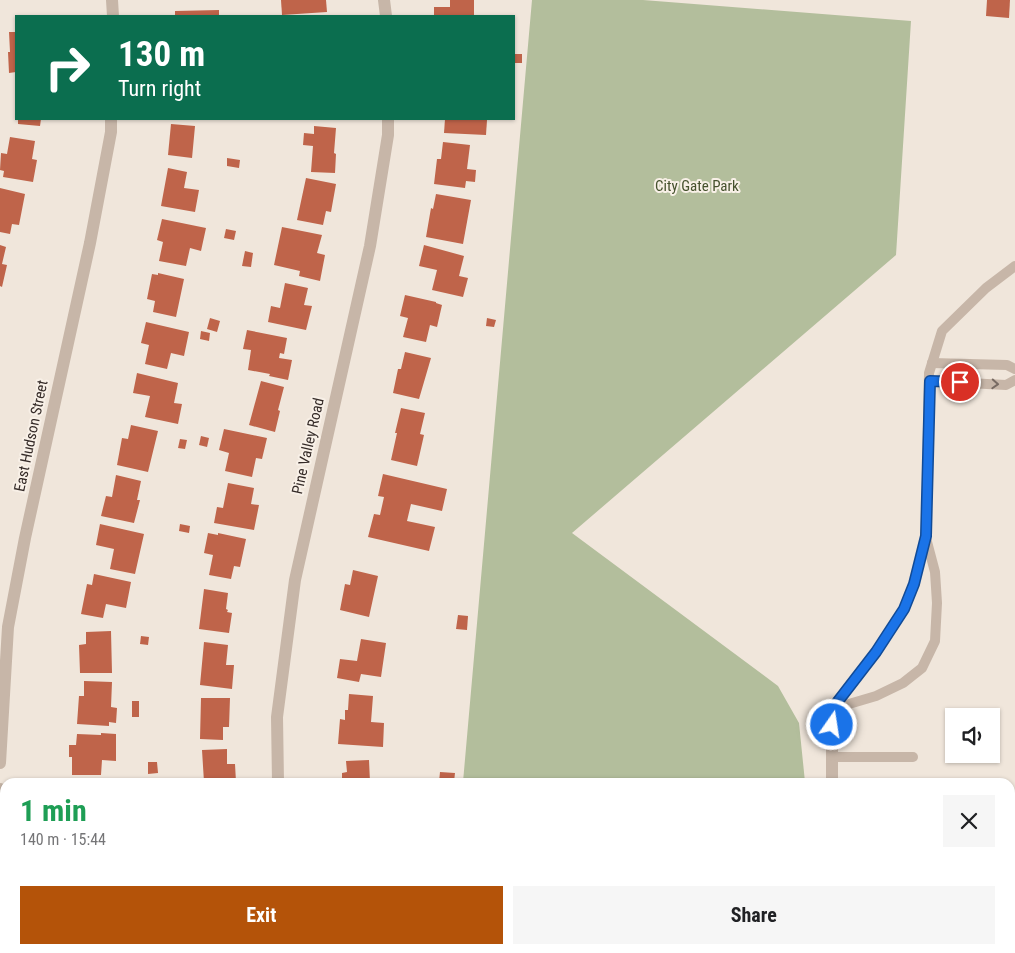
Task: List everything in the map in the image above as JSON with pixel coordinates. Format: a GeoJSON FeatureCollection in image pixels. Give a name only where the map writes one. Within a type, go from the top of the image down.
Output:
{"type":"FeatureCollection","features":[{"type":"Feature","properties":{"kind":"street"},"geometry":{"type":"LineString","coordinates":[[112,0],[113,15]]}},
{"type":"Feature","properties":{"kind":"street"},"geometry":{"type":"LineString","coordinates":[[384,0],[386,15]]}},
{"type":"Feature","properties":{"kind":"street","name":"East Hudson Street"},"geometry":{"type":"LineString","coordinates":[[0,763],[8,627],[25,538],[90,243],[111,132],[111,120]]}},
{"type":"Feature","properties":{"kind":"street","name":"Pine Valley Road"},"geometry":{"type":"LineString","coordinates":[[278,778],[277,717],[295,580],[370,246],[388,135],[388,120]]}},
{"type":"Feature","properties":{"kind":"street"},"geometry":{"type":"LineString","coordinates":[[832,709],[832,778]]}},
{"type":"Feature","properties":{"kind":"lane"},"geometry":{"type":"LineString","coordinates":[[832,709],[876,652],[904,609],[914,584],[926,536],[930,373],[942,331],[986,288],[1015,266]]}},
{"type":"Feature","properties":{"kind":"lane"},"geometry":{"type":"LineString","coordinates":[[932,363],[1007,365],[1015,369]]}},
{"type":"Feature","properties":{"kind":"lane"},"geometry":{"type":"LineString","coordinates":[[930,381],[1006,385],[1015,380]]}},
{"type":"Feature","properties":{"kind":"lane"},"geometry":{"type":"LineString","coordinates":[[832,709],[903,683],[922,668],[935,641],[937,604],[935,572],[926,536]]}},
{"type":"Feature","properties":{"kind":"lane"},"geometry":{"type":"LineString","coordinates":[[833,757],[913,757]]}},
{"type":"Feature","properties":{"kind":"green space","name":"City Gate Park"},"geometry":{"type":"Polygon","coordinates":[[[532,0],[643,0],[911,21],[896,255],[572,533],[778,686],[799,723],[805,778],[463,778],[532,0]]]}},
{"type":"Feature","properties":{"kind":"building"},"geometry":{"type":"Polygon","coordinates":[[[281,0],[326,0],[327,12],[282,15],[281,0]]]}},
{"type":"Feature","properties":{"kind":"building"},"geometry":{"type":"Polygon","coordinates":[[[450,0],[474,0],[474,15],[434,15],[434,7],[450,7],[450,0]]]}},
{"type":"Feature","properties":{"kind":"building"},"geometry":{"type":"Polygon","coordinates":[[[987,0],[1010,0],[1009,18],[986,16],[987,0]]]}},
{"type":"Feature","properties":{"kind":"building"},"geometry":{"type":"Polygon","coordinates":[[[219,10],[219,15],[175,15],[175,11],[219,10]]]}},
{"type":"Feature","properties":{"kind":"building"},"geometry":{"type":"Polygon","coordinates":[[[9,32],[15,32],[15,72],[9,73],[8,52],[10,52],[9,32]]]}},
{"type":"Feature","properties":{"kind":"building"},"geometry":{"type":"Polygon","coordinates":[[[515,54],[522,54],[522,63],[515,63],[515,54]]]}},
{"type":"Feature","properties":{"kind":"building"},"geometry":{"type":"Polygon","coordinates":[[[18,120],[41,120],[40,126],[18,124],[18,120]]]}},
{"type":"Feature","properties":{"kind":"building"},"geometry":{"type":"Polygon","coordinates":[[[445,120],[487,120],[486,135],[444,133],[445,120]]]}},
{"type":"Feature","properties":{"kind":"building"},"geometry":{"type":"Polygon","coordinates":[[[171,124],[195,126],[192,158],[168,155],[171,124]]]}},
{"type":"Feature","properties":{"kind":"building"},"geometry":{"type":"Polygon","coordinates":[[[314,126],[336,128],[335,173],[311,172],[313,146],[303,145],[304,133],[314,134],[314,126]]]}},
{"type":"Feature","properties":{"kind":"building"},"geometry":{"type":"Polygon","coordinates":[[[10,137],[35,141],[32,159],[37,160],[33,182],[3,177],[4,171],[0,170],[1,153],[7,154],[10,137]]]}},
{"type":"Feature","properties":{"kind":"building"},"geometry":{"type":"Polygon","coordinates":[[[443,142],[470,145],[467,169],[476,170],[475,182],[466,181],[465,188],[434,184],[437,159],[441,159],[443,142]]]}},
{"type":"Feature","properties":{"kind":"building"},"geometry":{"type":"Polygon","coordinates":[[[227,158],[240,160],[239,168],[227,166],[227,158]]]}},
{"type":"Feature","properties":{"kind":"building"},"geometry":{"type":"Polygon","coordinates":[[[168,168],[187,172],[184,188],[199,190],[195,212],[161,206],[168,168]]]}},
{"type":"Feature","properties":{"kind":"building"},"geometry":{"type":"Polygon","coordinates":[[[306,178],[336,184],[331,212],[326,211],[323,225],[297,220],[306,178]]]}},
{"type":"Feature","properties":{"kind":"building"},"geometry":{"type":"Polygon","coordinates":[[[0,188],[25,194],[19,225],[12,224],[10,234],[0,232],[0,188]]]}},
{"type":"Feature","properties":{"kind":"building"},"geometry":{"type":"Polygon","coordinates":[[[436,194],[471,200],[463,244],[426,237],[431,208],[433,209],[436,194]]]}},
{"type":"Feature","properties":{"kind":"building"},"geometry":{"type":"Polygon","coordinates":[[[162,219],[206,228],[201,251],[190,248],[186,266],[159,261],[163,242],[157,240],[162,219]]]}},
{"type":"Feature","properties":{"kind":"building"},"geometry":{"type":"Polygon","coordinates":[[[282,227],[322,235],[317,253],[325,255],[320,281],[299,276],[300,271],[274,265],[282,227]]]}},
{"type":"Feature","properties":{"kind":"building"},"geometry":{"type":"Polygon","coordinates":[[[226,229],[236,231],[234,240],[224,238],[226,229]]]}},
{"type":"Feature","properties":{"kind":"building"},"geometry":{"type":"Polygon","coordinates":[[[0,245],[6,247],[2,264],[7,265],[2,287],[0,286],[0,245]]]}},
{"type":"Feature","properties":{"kind":"building"},"geometry":{"type":"Polygon","coordinates":[[[424,245],[464,256],[459,276],[468,278],[463,297],[432,290],[437,270],[419,266],[424,245]]]}},
{"type":"Feature","properties":{"kind":"building"},"geometry":{"type":"Polygon","coordinates":[[[245,251],[253,253],[251,267],[242,266],[245,251]]]}},
{"type":"Feature","properties":{"kind":"building"},"geometry":{"type":"Polygon","coordinates":[[[158,273],[184,279],[176,317],[153,312],[155,301],[147,299],[152,274],[158,275],[158,273]]]}},
{"type":"Feature","properties":{"kind":"building"},"geometry":{"type":"Polygon","coordinates":[[[285,283],[308,288],[304,305],[312,306],[306,330],[268,322],[271,306],[280,308],[285,283]]]}},
{"type":"Feature","properties":{"kind":"building"},"geometry":{"type":"Polygon","coordinates":[[[405,295],[442,305],[437,327],[430,325],[426,342],[403,337],[408,318],[400,316],[405,295]]]}},
{"type":"Feature","properties":{"kind":"building"},"geometry":{"type":"Polygon","coordinates":[[[210,318],[220,321],[217,332],[207,329],[210,318]]]}},
{"type":"Feature","properties":{"kind":"building"},"geometry":{"type":"Polygon","coordinates":[[[487,318],[496,320],[494,327],[486,326],[487,318]]]}},
{"type":"Feature","properties":{"kind":"building"},"geometry":{"type":"Polygon","coordinates":[[[146,322],[189,332],[184,356],[171,353],[167,369],[145,364],[149,345],[141,343],[146,322]]]}},
{"type":"Feature","properties":{"kind":"building"},"geometry":{"type":"Polygon","coordinates":[[[247,330],[287,338],[284,354],[280,353],[279,358],[292,360],[288,380],[248,370],[251,350],[243,349],[247,330]]]}},
{"type":"Feature","properties":{"kind":"building"},"geometry":{"type":"Polygon","coordinates":[[[201,331],[210,333],[209,341],[200,339],[201,331]]]}},
{"type":"Feature","properties":{"kind":"building"},"geometry":{"type":"Polygon","coordinates":[[[405,352],[431,358],[419,399],[393,393],[398,369],[401,369],[405,352]]]}},
{"type":"Feature","properties":{"kind":"building"},"geometry":{"type":"Polygon","coordinates":[[[137,373],[178,383],[174,403],[182,404],[178,424],[145,417],[150,396],[133,393],[137,373]]]}},
{"type":"Feature","properties":{"kind":"building"},"geometry":{"type":"Polygon","coordinates":[[[261,381],[284,387],[275,432],[249,425],[261,381]]]}},
{"type":"Feature","properties":{"kind":"building"},"geometry":{"type":"Polygon","coordinates":[[[401,408],[425,413],[420,434],[424,435],[417,466],[391,460],[401,408]]]}},
{"type":"Feature","properties":{"kind":"building"},"geometry":{"type":"Polygon","coordinates":[[[131,425],[158,431],[148,472],[117,465],[122,438],[128,439],[131,425]]]}},
{"type":"Feature","properties":{"kind":"building"},"geometry":{"type":"Polygon","coordinates":[[[224,429],[267,438],[262,459],[256,458],[252,477],[225,471],[229,453],[219,450],[224,429]]]}},
{"type":"Feature","properties":{"kind":"building"},"geometry":{"type":"Polygon","coordinates":[[[201,436],[209,438],[207,447],[199,445],[201,436]]]}},
{"type":"Feature","properties":{"kind":"building"},"geometry":{"type":"Polygon","coordinates":[[[180,439],[187,440],[185,449],[178,448],[180,439]]]}},
{"type":"Feature","properties":{"kind":"building"},"geometry":{"type":"Polygon","coordinates":[[[383,474],[447,489],[442,511],[411,504],[407,521],[435,527],[429,551],[368,537],[374,514],[380,515],[384,497],[378,496],[383,474]]]}},
{"type":"Feature","properties":{"kind":"building"},"geometry":{"type":"Polygon","coordinates":[[[116,475],[141,481],[137,500],[140,500],[134,523],[101,516],[106,496],[112,497],[116,475]]]}},
{"type":"Feature","properties":{"kind":"building"},"geometry":{"type":"Polygon","coordinates":[[[228,483],[254,488],[251,504],[259,505],[254,530],[214,523],[217,507],[223,508],[228,483]]]}},
{"type":"Feature","properties":{"kind":"building"},"geometry":{"type":"Polygon","coordinates":[[[100,524],[144,534],[135,574],[110,569],[114,549],[96,545],[100,524]]]}},
{"type":"Feature","properties":{"kind":"building"},"geometry":{"type":"Polygon","coordinates":[[[180,524],[190,526],[189,533],[179,531],[180,524]]]}},
{"type":"Feature","properties":{"kind":"building"},"geometry":{"type":"Polygon","coordinates":[[[208,533],[218,535],[218,533],[246,539],[240,567],[234,566],[231,579],[209,575],[213,555],[204,553],[208,533]]]}},
{"type":"Feature","properties":{"kind":"building"},"geometry":{"type":"Polygon","coordinates":[[[353,570],[378,576],[369,617],[340,610],[345,584],[350,585],[353,570]]]}},
{"type":"Feature","properties":{"kind":"building"},"geometry":{"type":"Polygon","coordinates":[[[94,574],[131,582],[126,608],[106,604],[103,618],[81,614],[87,584],[92,585],[94,574]]]}},
{"type":"Feature","properties":{"kind":"building"},"geometry":{"type":"Polygon","coordinates":[[[204,589],[228,593],[226,609],[228,610],[227,612],[232,613],[229,633],[199,629],[204,589]]]}},
{"type":"Feature","properties":{"kind":"building"},"geometry":{"type":"Polygon","coordinates":[[[458,615],[468,616],[467,630],[456,629],[458,615]]]}},
{"type":"Feature","properties":{"kind":"building"},"geometry":{"type":"Polygon","coordinates":[[[111,631],[112,673],[80,673],[79,645],[86,644],[86,632],[111,631]]]}},
{"type":"Feature","properties":{"kind":"building"},"geometry":{"type":"Polygon","coordinates":[[[141,636],[149,637],[148,645],[140,644],[141,636]]]}},
{"type":"Feature","properties":{"kind":"building"},"geometry":{"type":"Polygon","coordinates":[[[361,639],[386,643],[381,677],[361,674],[359,682],[337,678],[340,659],[357,661],[361,639]]]}},
{"type":"Feature","properties":{"kind":"building"},"geometry":{"type":"Polygon","coordinates":[[[204,642],[228,645],[226,665],[234,665],[232,689],[200,685],[204,642]]]}},
{"type":"Feature","properties":{"kind":"building"},"geometry":{"type":"Polygon","coordinates":[[[84,681],[112,682],[111,707],[117,708],[116,723],[109,722],[109,726],[77,724],[79,696],[84,696],[84,681]]]}},
{"type":"Feature","properties":{"kind":"building"},"geometry":{"type":"Polygon","coordinates":[[[349,694],[373,696],[371,722],[384,723],[383,747],[338,744],[340,719],[345,720],[345,710],[348,710],[349,694]]]}},
{"type":"Feature","properties":{"kind":"building"},"geometry":{"type":"Polygon","coordinates":[[[201,698],[230,698],[229,727],[223,727],[223,740],[200,739],[201,698]]]}},
{"type":"Feature","properties":{"kind":"building"},"geometry":{"type":"Polygon","coordinates":[[[132,701],[139,701],[139,717],[132,717],[132,701]]]}},
{"type":"Feature","properties":{"kind":"building"},"geometry":{"type":"Polygon","coordinates":[[[101,733],[116,734],[116,761],[102,760],[101,775],[72,775],[72,757],[69,757],[69,745],[76,745],[77,734],[101,735],[101,733]]]}},
{"type":"Feature","properties":{"kind":"building"},"geometry":{"type":"Polygon","coordinates":[[[227,749],[227,764],[235,764],[236,778],[204,778],[202,750],[227,749]]]}},
{"type":"Feature","properties":{"kind":"building"},"geometry":{"type":"Polygon","coordinates":[[[369,760],[370,778],[342,778],[342,773],[347,772],[346,761],[369,760]]]}},
{"type":"Feature","properties":{"kind":"building"},"geometry":{"type":"Polygon","coordinates":[[[148,762],[157,762],[158,773],[148,774],[148,762]]]}},
{"type":"Feature","properties":{"kind":"building"},"geometry":{"type":"Polygon","coordinates":[[[440,772],[455,773],[454,778],[439,778],[440,772]]]}},
{"type":"Feature","properties":{"kind":"route"},"geometry":{"type":"LineString","coordinates":[[832,725],[832,709],[876,652],[904,609],[914,584],[926,536],[930,381],[960,382]]}}]}
